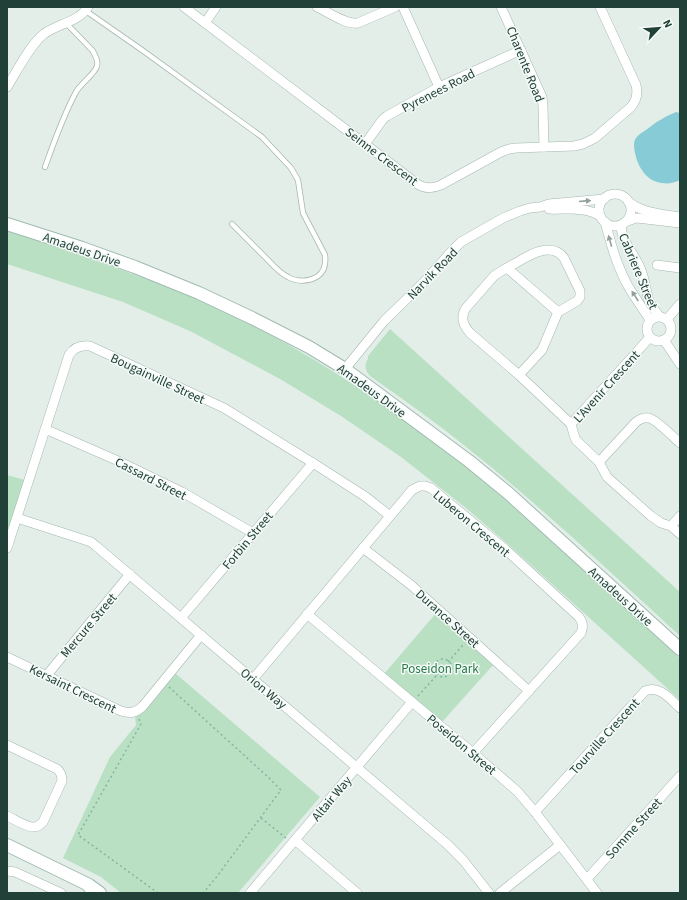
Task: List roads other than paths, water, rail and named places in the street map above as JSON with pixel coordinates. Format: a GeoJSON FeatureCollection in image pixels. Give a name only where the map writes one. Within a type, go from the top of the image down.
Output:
{"type":"FeatureCollection","features":[{"type":"Feature","properties":{"kind":"street","name":"Seinne Crescent"},"geometry":{"type":"LineString","coordinates":[[184,7],[419,185],[430,188],[441,185],[504,150],[516,148],[574,146],[587,142],[595,138],[631,107],[636,99],[636,85],[600,7]]}},
{"type":"Feature","properties":{"kind":"street"},"geometry":{"type":"LineString","coordinates":[[205,23],[216,7]]}},
{"type":"Feature","properties":{"kind":"street"},"geometry":{"type":"LineString","coordinates":[[318,7],[353,24],[395,7]]}},
{"type":"Feature","properties":{"kind":"street"},"geometry":{"type":"LineString","coordinates":[[403,7],[439,87]]}},
{"type":"Feature","properties":{"kind":"street","name":"Charente Road"},"geometry":{"type":"LineString","coordinates":[[502,7],[543,101],[544,147]]}},
{"type":"Feature","properties":{"kind":"street"},"geometry":{"type":"LineString","coordinates":[[7,88],[36,42],[44,34],[78,17],[87,9]]}},
{"type":"Feature","properties":{"kind":"street","name":"Pyrenees Road"},"geometry":{"type":"LineString","coordinates":[[366,144],[387,116],[439,87],[521,50]]}},
{"type":"Feature","properties":{"kind":"street"},"geometry":{"type":"LineString","coordinates":[[680,217],[634,206],[623,196],[618,194],[610,195],[604,199],[600,208],[603,219],[613,226],[637,218],[680,223]]}},
{"type":"Feature","properties":{"kind":"street","name":"Narvik Road"},"geometry":{"type":"LineString","coordinates":[[345,369],[384,321],[423,283],[461,242],[503,218],[520,211],[549,204],[604,199]]}},
{"type":"Feature","properties":{"kind":"street"},"geometry":{"type":"LineString","coordinates":[[623,223],[628,219],[630,214],[630,206],[628,201]]}},
{"type":"Feature","properties":{"kind":"street","name":"Narvik Road"},"geometry":{"type":"LineString","coordinates":[[540,207],[549,209],[586,210],[591,211],[603,219]]}},
{"type":"Feature","properties":{"kind":"street","name":"Cabriere Street"},"geometry":{"type":"LineString","coordinates":[[603,219],[614,253],[628,286],[659,318]]}},
{"type":"Feature","properties":{"kind":"street","name":"Cabriere Street"},"geometry":{"type":"LineString","coordinates":[[623,223],[621,230],[623,237],[640,268],[650,303],[659,318]]}},
{"type":"Feature","properties":{"kind":"street","name":"Amadeus Drive"},"geometry":{"type":"LineString","coordinates":[[7,224],[135,267],[199,293],[309,347],[345,369],[475,465],[507,492],[680,649]]}},
{"type":"Feature","properties":{"kind":"street"},"geometry":{"type":"LineString","coordinates":[[519,375],[542,350],[558,312],[577,301],[580,297],[580,293],[564,258],[560,253],[554,250],[540,251],[531,254],[494,276],[466,308],[462,319],[465,328],[470,333],[519,375],[571,424]]}},
{"type":"Feature","properties":{"kind":"street"},"geometry":{"type":"LineString","coordinates":[[617,260],[631,252]]}},
{"type":"Feature","properties":{"kind":"street"},"geometry":{"type":"LineString","coordinates":[[657,265],[680,268]]}},
{"type":"Feature","properties":{"kind":"street"},"geometry":{"type":"LineString","coordinates":[[507,268],[558,312]]}},
{"type":"Feature","properties":{"kind":"street"},"geometry":{"type":"LineString","coordinates":[[659,318],[669,322],[671,330],[669,336],[664,340],[656,341],[650,337],[647,325],[680,304]]}},
{"type":"Feature","properties":{"kind":"street","name":"L'Avenir Crescent"},"geometry":{"type":"LineString","coordinates":[[650,337],[571,424],[576,440],[599,462],[608,477],[651,516],[671,526],[680,534]]}},
{"type":"Feature","properties":{"kind":"street"},"geometry":{"type":"LineString","coordinates":[[664,340],[680,364]]}},
{"type":"Feature","properties":{"kind":"street","name":"Bougainville Street"},"geometry":{"type":"LineString","coordinates":[[17,518],[69,355],[76,348],[86,345],[224,408],[366,497],[390,516]]}},
{"type":"Feature","properties":{"kind":"street"},"geometry":{"type":"LineString","coordinates":[[599,462],[636,422],[644,418],[650,418],[655,421],[680,443]]}},
{"type":"Feature","properties":{"kind":"street","name":"Cassard Street"},"geometry":{"type":"LineString","coordinates":[[45,429],[116,460],[182,492],[253,533]]}},
{"type":"Feature","properties":{"kind":"street","name":"Forbin Street"},"geometry":{"type":"LineString","coordinates":[[181,618],[313,463]]}},
{"type":"Feature","properties":{"kind":"street","name":"Luberon Crescent"},"geometry":{"type":"LineString","coordinates":[[253,679],[414,488],[420,486],[428,487],[505,550],[581,619],[582,625],[580,634],[474,753]]}},
{"type":"Feature","properties":{"kind":"street"},"geometry":{"type":"LineString","coordinates":[[671,526],[680,516]]}},
{"type":"Feature","properties":{"kind":"street"},"geometry":{"type":"LineString","coordinates":[[7,548],[17,518]]}},
{"type":"Feature","properties":{"kind":"street","name":"Orion Way"},"geometry":{"type":"LineString","coordinates":[[17,518],[91,542],[447,844],[463,860],[489,893]]}},
{"type":"Feature","properties":{"kind":"street","name":"Durance Street"},"geometry":{"type":"LineString","coordinates":[[363,548],[411,585],[529,691]]}},
{"type":"Feature","properties":{"kind":"street","name":"Mercure Street"},"geometry":{"type":"LineString","coordinates":[[47,675],[130,574]]}},
{"type":"Feature","properties":{"kind":"street","name":"Poseidon Street"},"geometry":{"type":"LineString","coordinates":[[308,614],[474,753],[517,791],[535,812],[597,893]]}},
{"type":"Feature","properties":{"kind":"street","name":"Kersaint Crescent"},"geometry":{"type":"LineString","coordinates":[[7,657],[121,711],[130,713],[135,712],[143,706],[201,635]]}},
{"type":"Feature","properties":{"kind":"street","name":"Tourville Crescent"},"geometry":{"type":"LineString","coordinates":[[535,812],[645,691],[651,689],[659,690],[680,708]]}},
{"type":"Feature","properties":{"kind":"street","name":"Altair Way"},"geometry":{"type":"LineString","coordinates":[[250,893],[412,702]]}},
{"type":"Feature","properties":{"kind":"street"},"geometry":{"type":"LineString","coordinates":[[7,745],[57,769],[62,777],[62,781],[43,822],[40,825],[37,827],[32,827],[7,816]]}},
{"type":"Feature","properties":{"kind":"street","name":"Somme Street"},"geometry":{"type":"LineString","coordinates":[[587,879],[680,776]]}},
{"type":"Feature","properties":{"kind":"street"},"geometry":{"type":"LineString","coordinates":[[293,842],[357,893]]}},
{"type":"Feature","properties":{"kind":"street"},"geometry":{"type":"LineString","coordinates":[[7,845],[82,881],[100,893]]}},
{"type":"Feature","properties":{"kind":"street"},"geometry":{"type":"LineString","coordinates":[[500,893],[560,845]]}},
{"type":"Feature","properties":{"kind":"street"},"geometry":{"type":"LineString","coordinates":[[7,871],[16,872],[61,893]]}},
{"type":"Feature","properties":{"kind":"lane"},"geometry":{"type":"LineString","coordinates":[[87,9],[262,137],[291,168],[298,180],[303,213],[325,255],[326,262],[321,274],[315,278],[300,281],[288,277],[273,266],[232,224]]}},
{"type":"Feature","properties":{"kind":"lane"},"geometry":{"type":"LineString","coordinates":[[45,167],[61,123],[77,90],[96,70],[98,65],[93,51],[66,23]]}},
{"type":"Feature","properties":{"kind":"lane"},"geometry":{"type":"LineString","coordinates":[[82,881],[89,893]]}},
{"type":"Feature","properties":{"kind":"water"},"geometry":{"type":"Polygon","coordinates":[[[676,112],[680,113],[680,180],[673,183],[656,182],[647,176],[638,163],[634,142],[638,135],[676,112]]]}},
{"type":"Feature","properties":{"kind":"park label","name":"Poseidon Park"},"geometry":{"type":"Point","coordinates":[440,668]}}]}
